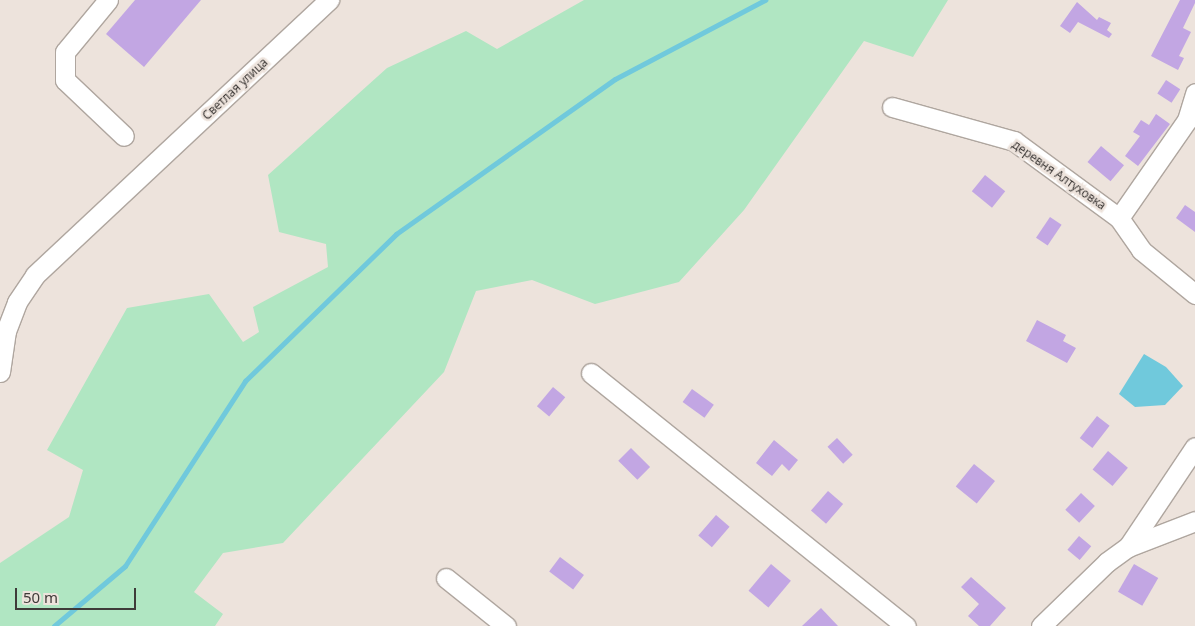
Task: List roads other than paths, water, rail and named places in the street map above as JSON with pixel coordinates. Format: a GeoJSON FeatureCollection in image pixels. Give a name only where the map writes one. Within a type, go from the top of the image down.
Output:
{"type":"FeatureCollection","features":[{"type":"Feature","properties":{"kind":"street"},"geometry":{"type":"LineString","coordinates":[[108,0],[65,52],[65,80],[124,136]]}},
{"type":"Feature","properties":{"kind":"street","name":"Светлая улица"},"geometry":{"type":"LineString","coordinates":[[0,372],[6,331],[17,302],[35,276],[329,0]]}},
{"type":"Feature","properties":{"kind":"street"},"geometry":{"type":"LineString","coordinates":[[1119,218],[1187,120],[1195,93]]}},
{"type":"Feature","properties":{"kind":"street","name":"деревня Алтуховка"},"geometry":{"type":"LineString","coordinates":[[892,107],[1014,141],[1119,218],[1141,250],[1195,294]]}},
{"type":"Feature","properties":{"kind":"street"},"geometry":{"type":"LineString","coordinates":[[591,373],[906,626]]}},
{"type":"Feature","properties":{"kind":"street"},"geometry":{"type":"LineString","coordinates":[[1128,547],[1195,447]]}},
{"type":"Feature","properties":{"kind":"street"},"geometry":{"type":"LineString","coordinates":[[1041,626],[1107,562],[1128,547],[1195,521]]}},
{"type":"Feature","properties":{"kind":"street"},"geometry":{"type":"LineString","coordinates":[[446,578],[506,626]]}},
{"type":"Feature","properties":{"kind":"water"},"geometry":{"type":"Polygon","coordinates":[[[1144,354],[1166,367],[1183,386],[1165,405],[1135,407],[1119,394],[1144,354]]]}},
{"type":"Feature","properties":{"kind":"waterway"},"geometry":{"type":"LineString","coordinates":[[54,626],[125,566],[245,381],[396,234],[615,79],[765,0]]}}]}
